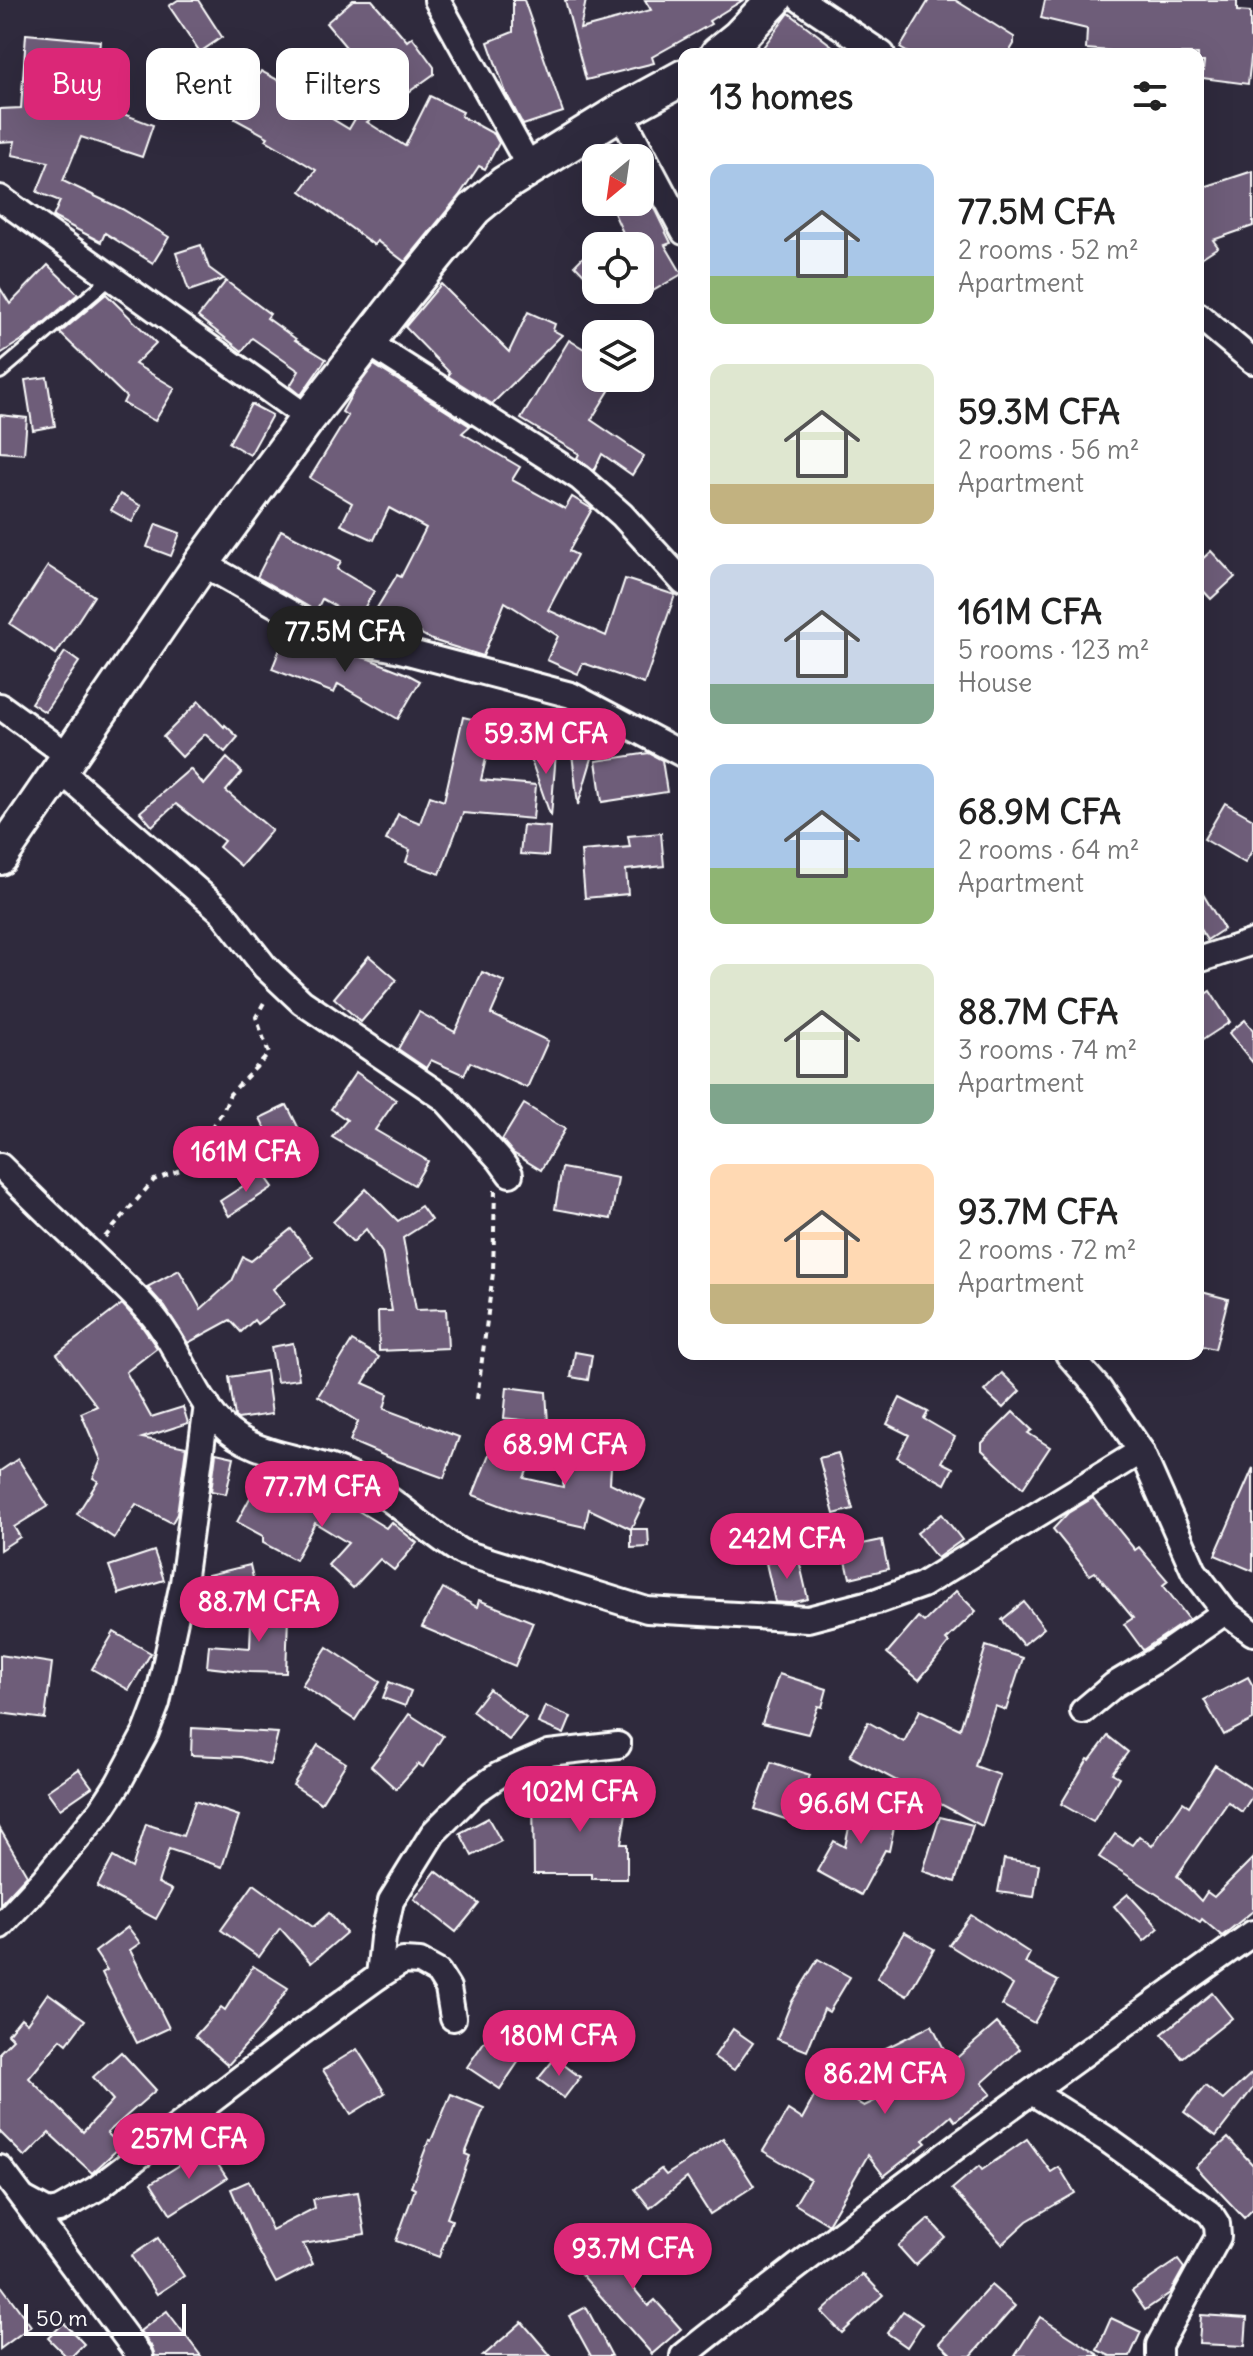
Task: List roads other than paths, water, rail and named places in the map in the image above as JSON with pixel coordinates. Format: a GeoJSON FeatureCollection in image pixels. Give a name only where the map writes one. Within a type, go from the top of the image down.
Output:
{"type":"FeatureCollection","features":[{"type":"Feature","properties":{"kind":"main road"},"geometry":{"type":"LineString","coordinates":[[725,48],[774,0]]}},
{"type":"Feature","properties":{"kind":"main road"},"geometry":{"type":"LineString","coordinates":[[0,857],[202,563],[308,418],[474,209],[504,184],[620,112],[678,80]]}},
{"type":"Feature","properties":{"kind":"street"},"geometry":{"type":"LineString","coordinates":[[437,0],[530,168]]}},
{"type":"Feature","properties":{"kind":"street"},"geometry":{"type":"LineString","coordinates":[[801,0],[873,48]]}},
{"type":"Feature","properties":{"kind":"street"},"geometry":{"type":"LineString","coordinates":[[620,112],[678,221]]}},
{"type":"Feature","properties":{"kind":"street"},"geometry":{"type":"LineString","coordinates":[[6,209],[112,277],[308,418]]}},
{"type":"Feature","properties":{"kind":"street"},"geometry":{"type":"LineString","coordinates":[[1204,320],[1253,361]]}},
{"type":"Feature","properties":{"kind":"street"},"geometry":{"type":"LineString","coordinates":[[367,342],[580,478],[622,515],[678,576]]}},
{"type":"Feature","properties":{"kind":"street"},"geometry":{"type":"LineString","coordinates":[[202,563],[324,632],[571,695],[678,752]]}},
{"type":"Feature","properties":{"kind":"street"},"geometry":{"type":"LineString","coordinates":[[0,706],[222,912],[270,972],[302,1002],[444,1098],[510,1174]]}},
{"type":"Feature","properties":{"kind":"street"},"geometry":{"type":"LineString","coordinates":[[1204,958],[1252,943]]}},
{"type":"Feature","properties":{"kind":"street"},"geometry":{"type":"LineString","coordinates":[[0,1166],[124,1284],[165,1331],[221,1425],[235,1435],[263,1449],[335,1469],[372,1487],[394,1501],[436,1537],[461,1552],[647,1610],[808,1619],[877,1601],[922,1585],[1141,1451]]}},
{"type":"Feature","properties":{"kind":"street"},"geometry":{"type":"LineString","coordinates":[[1073,1360],[1099,1389],[1141,1451],[1194,1571],[1225,1612],[1253,1633]]}},
{"type":"Feature","properties":{"kind":"street"},"geometry":{"type":"LineString","coordinates":[[0,1926],[101,1810],[146,1732],[157,1703],[183,1583],[207,1405]]}},
{"type":"Feature","properties":{"kind":"street"},"geometry":{"type":"LineString","coordinates":[[1083,1711],[1114,1685],[1225,1612]]}},
{"type":"Feature","properties":{"kind":"street"},"geometry":{"type":"LineString","coordinates":[[379,1976],[391,1901],[433,1833],[474,1792],[499,1775],[549,1753],[618,1745]]}},
{"type":"Feature","properties":{"kind":"street"},"geometry":{"type":"LineString","coordinates":[[683,2356],[796,2266],[1253,1933]]}},
{"type":"Feature","properties":{"kind":"street"},"geometry":{"type":"LineString","coordinates":[[24,2199],[48,2212],[59,2210],[96,2189],[296,2036],[403,1961],[420,1962],[438,1972],[448,1988],[453,2018]]}},
{"type":"Feature","properties":{"kind":"street"},"geometry":{"type":"LineString","coordinates":[[1032,2092],[1105,2138],[1210,2213],[1217,2224],[1218,2237],[1159,2345],[1159,2356]]}},
{"type":"Feature","properties":{"kind":"street"},"geometry":{"type":"LineString","coordinates":[[0,2168],[140,2356]]}},
{"type":"Feature","properties":{"kind":"lane"},"geometry":{"type":"LineString","coordinates":[[0,372],[112,277]]}}]}
